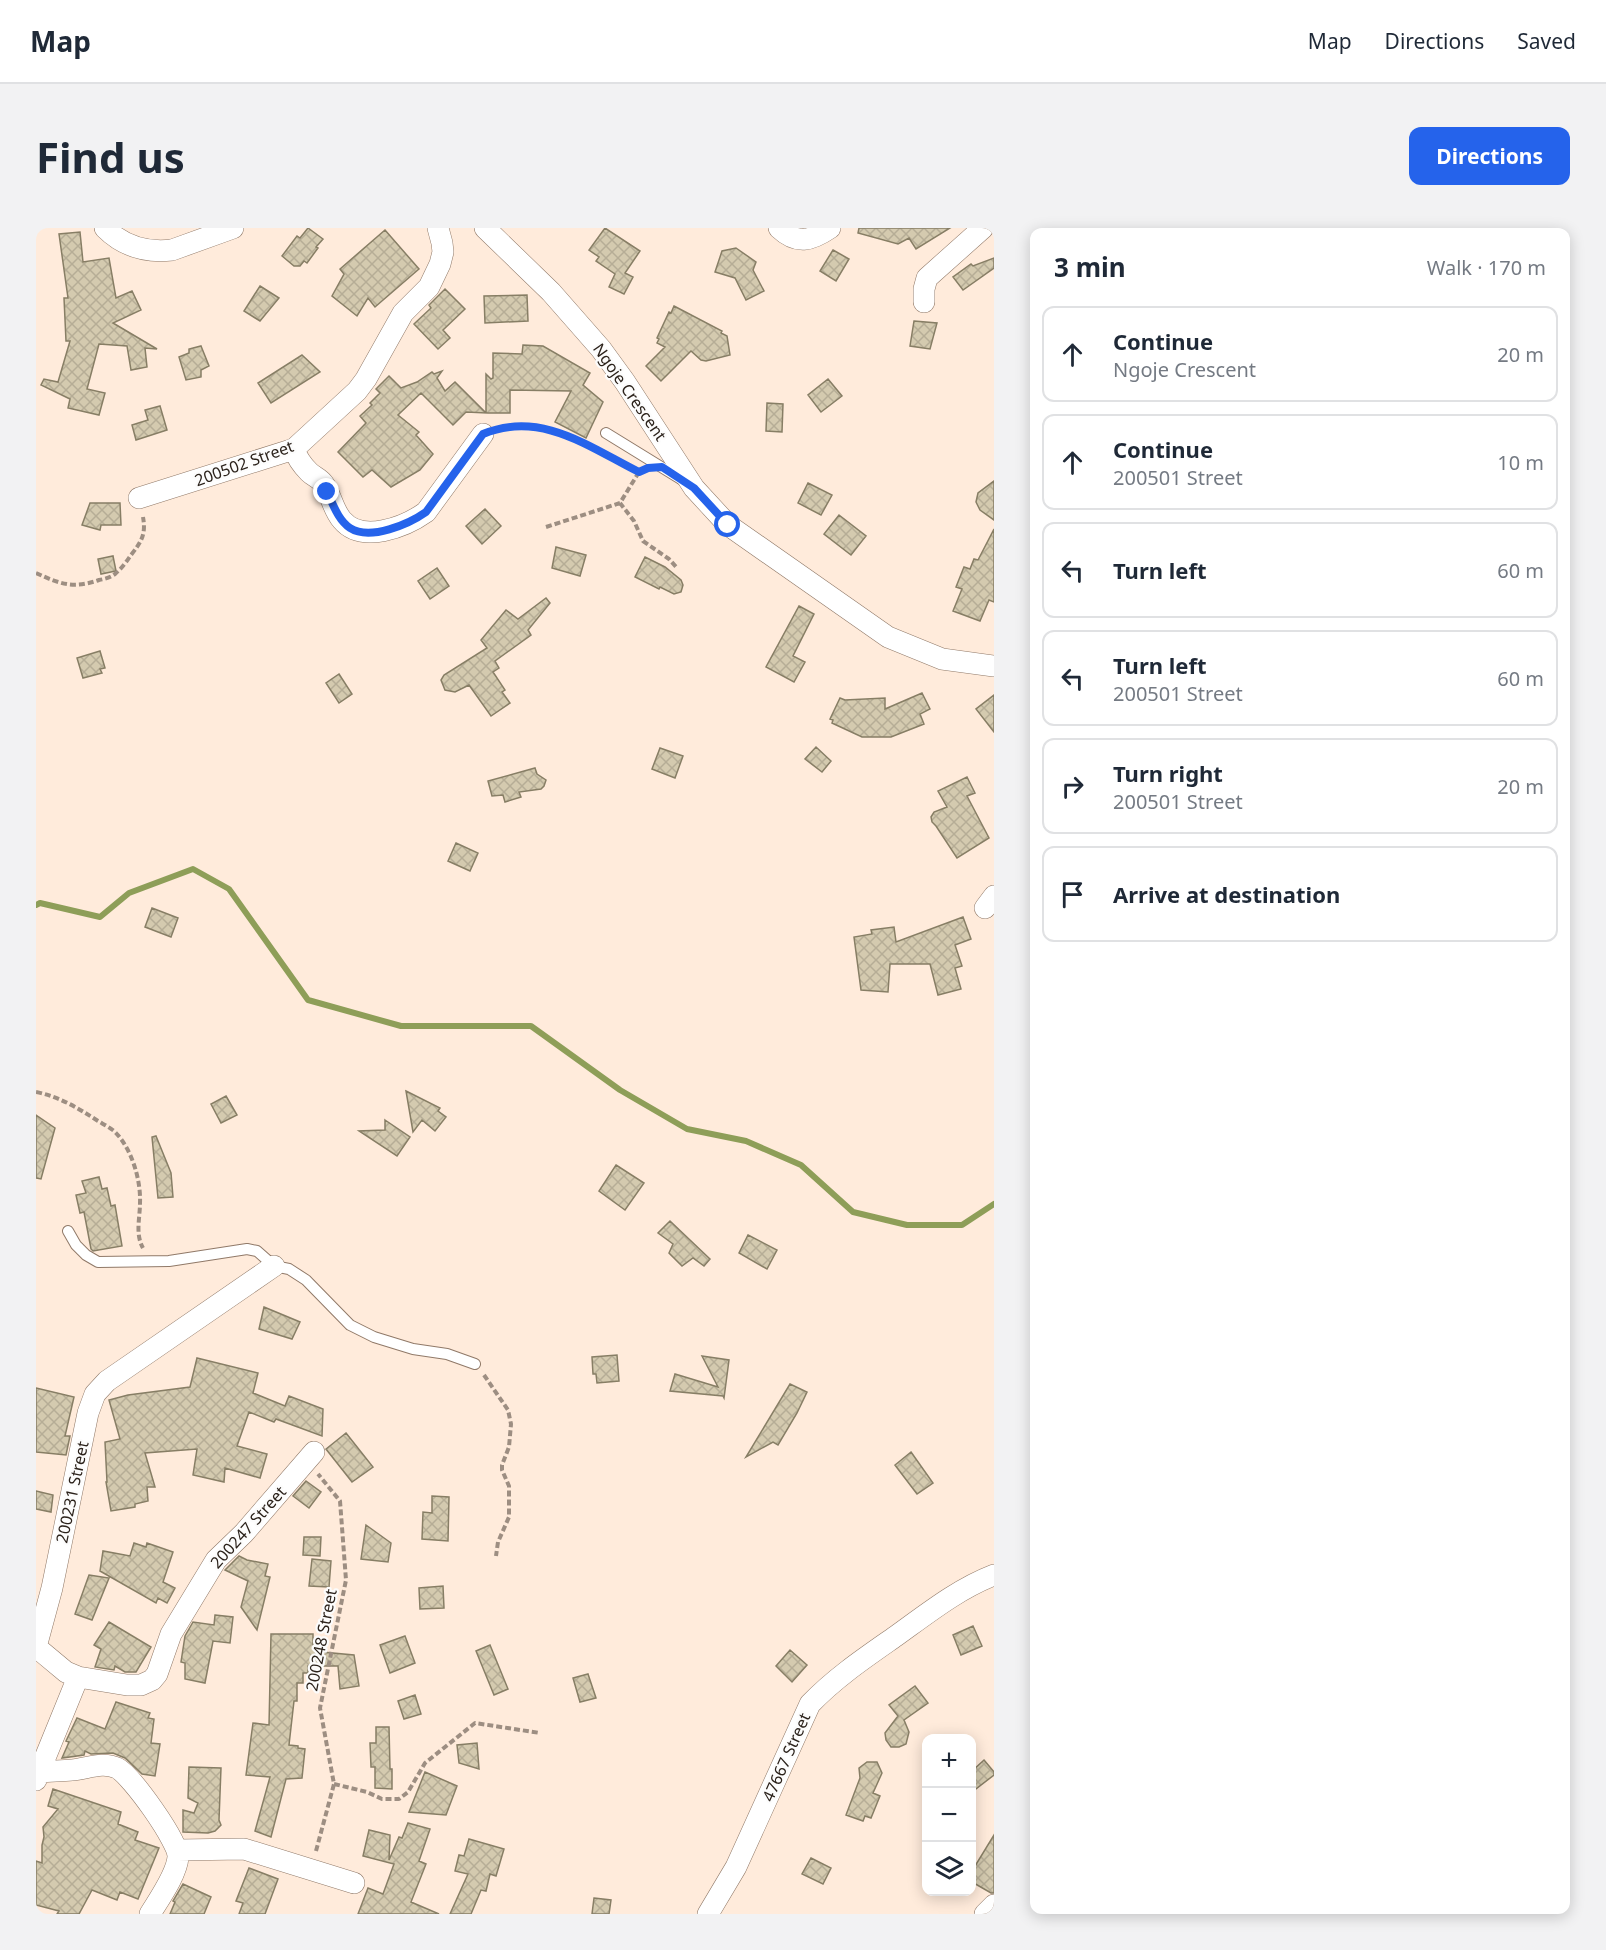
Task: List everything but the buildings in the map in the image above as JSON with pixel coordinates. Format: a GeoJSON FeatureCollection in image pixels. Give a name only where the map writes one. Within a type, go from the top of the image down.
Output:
{"type":"FeatureCollection","features":[{"type":"Feature","properties":{"kind":"street"},"geometry":{"type":"LineString","coordinates":[[105,228],[130,246],[148,251],[162,251],[172,250],[233,228]]}},
{"type":"Feature","properties":{"kind":"street","name":"200502 Street"},"geometry":{"type":"LineString","coordinates":[[139,498],[294,449],[357,391],[403,313],[429,287],[443,252],[438,228]]}},
{"type":"Feature","properties":{"kind":"street","name":"Ngoje Crescent"},"geometry":{"type":"LineString","coordinates":[[487,228],[551,292],[601,350],[625,382],[694,488],[728,525],[888,637],[942,659],[994,666]]}},
{"type":"Feature","properties":{"kind":"street"},"geometry":{"type":"LineString","coordinates":[[779,228],[793,238],[802,240],[816,237],[830,228]]}},
{"type":"Feature","properties":{"kind":"street"},"geometry":{"type":"LineString","coordinates":[[924,302],[927,278],[982,228]]}},
{"type":"Feature","properties":{"kind":"street"},"geometry":{"type":"LineString","coordinates":[[294,449],[298,459],[309,472],[322,482],[341,519],[352,529],[380,532],[413,521],[426,512],[483,434]]}},
{"type":"Feature","properties":{"kind":"street","name":"200231 Street"},"geometry":{"type":"LineString","coordinates":[[78,1677],[66,1672],[36,1647],[52,1588],[88,1413],[95,1394],[106,1381],[138,1358],[274,1266]]}},
{"type":"Feature","properties":{"kind":"street","name":"200247 Street"},"geometry":{"type":"LineString","coordinates":[[78,1677],[128,1685],[141,1685],[152,1680],[157,1674],[171,1634],[216,1560],[238,1539],[310,1456]]}},
{"type":"Feature","properties":{"kind":"street","name":"47667 Street"},"geometry":{"type":"LineString","coordinates":[[708,1914],[736,1868],[810,1704],[826,1687],[939,1604],[994,1575]]}},
{"type":"Feature","properties":{"kind":"street"},"geometry":{"type":"LineString","coordinates":[[78,1677],[38,1769],[71,1770],[102,1765],[117,1768],[129,1777],[170,1832],[178,1850],[176,1866],[150,1914]]}},
{"type":"Feature","properties":{"kind":"street"},"geometry":{"type":"LineString","coordinates":[[178,1850],[244,1849],[354,1883]]}},
{"type":"Feature","properties":{"kind":"street"},"geometry":{"type":"LineString","coordinates":[[985,1914],[994,1905]]}},
{"type":"Feature","properties":{"kind":"lane"},"geometry":{"type":"LineString","coordinates":[[606,433],[694,488]]}},
{"type":"Feature","properties":{"kind":"lane"},"geometry":{"type":"LineString","coordinates":[[68,1231],[76,1245],[98,1262],[170,1261],[247,1249],[257,1251],[274,1266],[289,1269],[306,1280],[350,1324],[374,1337],[412,1349],[447,1354],[475,1364]]}},
{"type":"Feature","properties":{"kind":"path"},"geometry":{"type":"LineString","coordinates":[[483,434],[498,428],[547,428],[576,439],[639,472]]}},
{"type":"Feature","properties":{"kind":"path"},"geometry":{"type":"LineString","coordinates":[[546,526],[620,503],[639,472],[648,468],[662,467]]}},
{"type":"Feature","properties":{"kind":"path"},"geometry":{"type":"LineString","coordinates":[[36,573],[60,584],[71,585],[86,585],[114,576],[137,548],[145,530],[139,498]]}},
{"type":"Feature","properties":{"kind":"path"},"geometry":{"type":"LineString","coordinates":[[620,503],[634,521],[643,541],[669,559],[677,568]]}},
{"type":"Feature","properties":{"kind":"path"},"geometry":{"type":"LineString","coordinates":[[36,1092],[56,1096],[82,1110],[114,1131],[127,1149],[139,1181],[140,1242],[154,1261]]}},
{"type":"Feature","properties":{"kind":"path"},"geometry":{"type":"LineString","coordinates":[[475,1364],[508,1410],[511,1424],[509,1447],[502,1465],[509,1486],[509,1517],[498,1542],[496,1556]]}},
{"type":"Feature","properties":{"kind":"path","name":"200248 Street"},"geometry":{"type":"LineString","coordinates":[[310,1456],[340,1501],[346,1580],[320,1708],[334,1784],[311,1869]]}},
{"type":"Feature","properties":{"kind":"path"},"geometry":{"type":"LineString","coordinates":[[334,1784],[367,1792],[381,1799],[399,1799],[408,1792],[426,1763],[475,1723],[540,1733]]}},
{"type":"Feature","properties":{"kind":"waterway"},"geometry":{"type":"LineString","coordinates":[[36,905],[40,903],[100,917],[129,893],[193,869],[229,889],[308,1000],[401,1026],[531,1026],[620,1090],[687,1129],[746,1141],[801,1165],[853,1212],[907,1225],[962,1225],[994,1204]]}},
{"type":"Feature","properties":{"kind":"route"},"geometry":{"type":"LineString","coordinates":[[327,492],[341,519],[352,529],[380,532],[413,521],[426,512],[483,434],[498,428],[547,428],[576,439],[639,472],[648,468],[662,467],[694,488],[728,525]]}}]}
